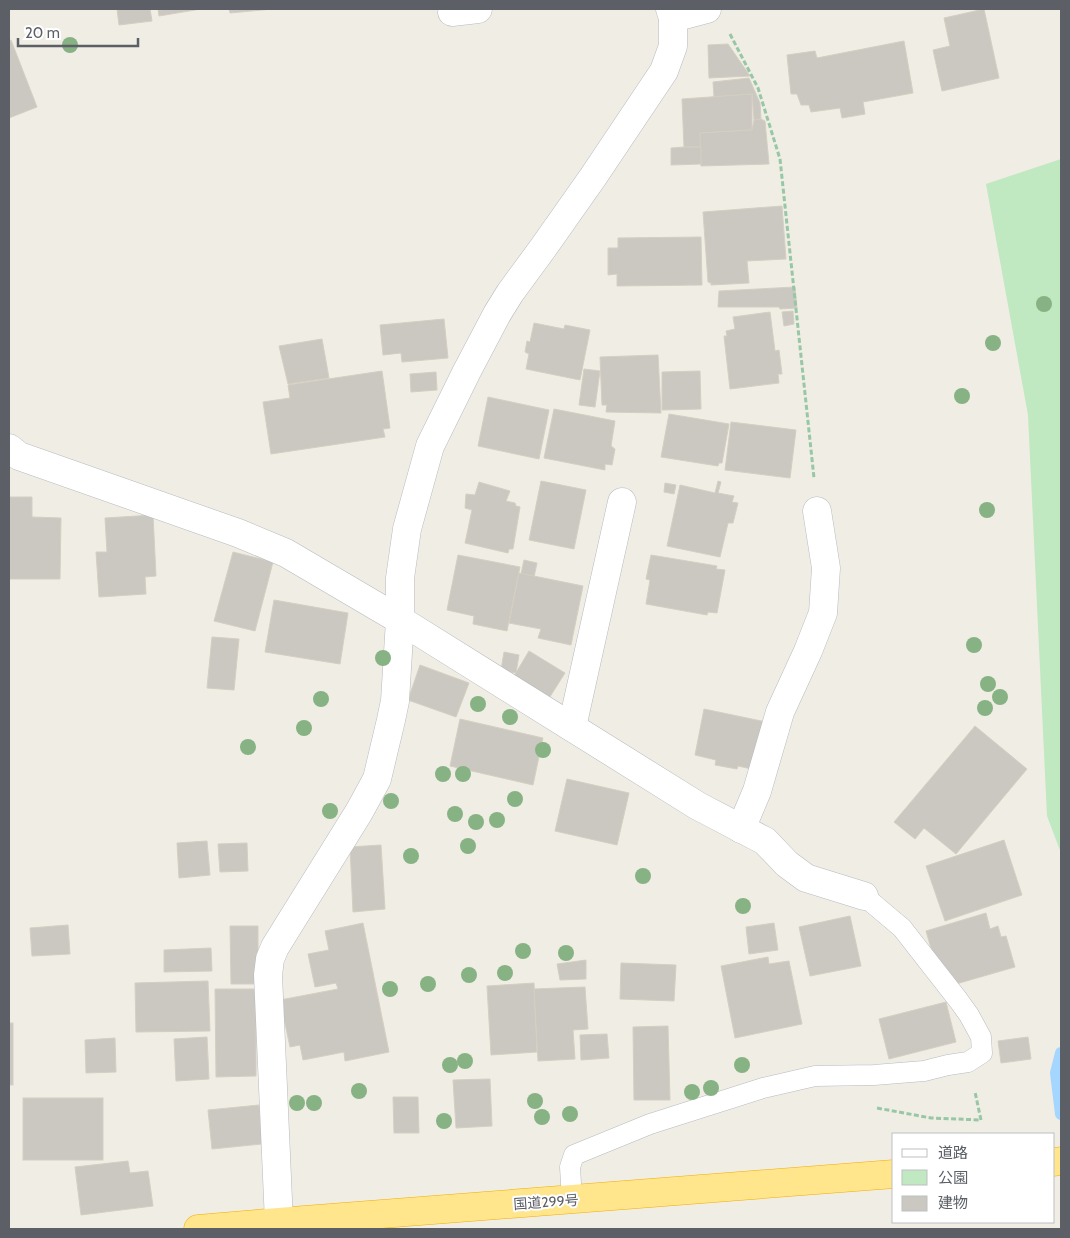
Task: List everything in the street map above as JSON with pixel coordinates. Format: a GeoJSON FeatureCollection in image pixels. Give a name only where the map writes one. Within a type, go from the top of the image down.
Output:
{"type":"FeatureCollection","features":[{"type":"Feature","properties":{"kind":"highway","name":"国道299号"},"geometry":{"type":"LineString","coordinates":[[198,1229],[892,1174]]}},
{"type":"Feature","properties":{"kind":"street"},"geometry":{"type":"LineString","coordinates":[[280,1222],[268,976],[270,959],[275,947],[359,812],[377,779],[395,701],[400,620],[400,578],[407,530],[430,446],[471,363],[506,300],[664,72],[673,46],[672,14],[717,18]]}},
{"type":"Feature","properties":{"kind":"street"},"geometry":{"type":"LineString","coordinates":[[9,448],[19,456],[238,533],[286,553],[400,620],[698,806],[765,840],[787,864],[806,878],[864,896]]}},
{"type":"Feature","properties":{"kind":"street"},"geometry":{"type":"LineString","coordinates":[[572,727],[622,502]]}},
{"type":"Feature","properties":{"kind":"street"},"geometry":{"type":"LineString","coordinates":[[741,828],[757,791],[780,712],[808,651],[823,612],[826,568],[817,512]]}},
{"type":"Feature","properties":{"kind":"lane"},"geometry":{"type":"LineString","coordinates":[[572,1200],[570,1167],[574,1155],[650,1124],[763,1088],[815,1076],[874,1075],[924,1071],[968,1062],[982,1053],[981,1037],[959,1001],[902,928],[864,896]]}},
{"type":"Feature","properties":{"kind":"path"},"geometry":{"type":"LineString","coordinates":[[717,18],[758,88],[780,159],[817,512]]}},
{"type":"Feature","properties":{"kind":"green space"},"geometry":{"type":"Polygon","coordinates":[[[1061,159],[1061,853],[1047,816],[1028,415],[986,184],[1061,159]]]}},
{"type":"Feature","properties":{"kind":"building"},"geometry":{"type":"Polygon","coordinates":[[[117,9],[150,9],[152,21],[119,25],[117,9]]]}},
{"type":"Feature","properties":{"kind":"building"},"geometry":{"type":"Polygon","coordinates":[[[158,9],[201,9],[159,16],[158,9]]]}},
{"type":"Feature","properties":{"kind":"building"},"geometry":{"type":"Polygon","coordinates":[[[229,9],[273,9],[230,13],[229,9]]]}},
{"type":"Feature","properties":{"kind":"building"},"geometry":{"type":"Polygon","coordinates":[[[984,9],[999,78],[942,91],[933,50],[950,46],[944,18],[984,9]]]}},
{"type":"Feature","properties":{"kind":"building"},"geometry":{"type":"Polygon","coordinates":[[[11,40],[37,107],[9,118],[9,41],[11,40]]]}},
{"type":"Feature","properties":{"kind":"building"},"geometry":{"type":"Polygon","coordinates":[[[904,41],[913,93],[863,102],[865,114],[842,118],[840,108],[811,112],[809,105],[801,105],[797,94],[791,94],[787,55],[815,51],[817,58],[904,41]]]}},
{"type":"Feature","properties":{"kind":"building"},"geometry":{"type":"Polygon","coordinates":[[[728,44],[750,76],[709,78],[708,45],[728,44]]]}},
{"type":"Feature","properties":{"kind":"building"},"geometry":{"type":"Polygon","coordinates":[[[749,78],[760,103],[761,119],[754,120],[752,94],[714,97],[713,82],[749,78]]]}},
{"type":"Feature","properties":{"kind":"building"},"geometry":{"type":"Polygon","coordinates":[[[752,94],[752,130],[700,133],[701,147],[684,147],[682,99],[752,94]]]}},
{"type":"Feature","properties":{"kind":"building"},"geometry":{"type":"Polygon","coordinates":[[[761,119],[765,121],[769,164],[701,166],[700,133],[752,130],[754,120],[761,119]]]}},
{"type":"Feature","properties":{"kind":"building"},"geometry":{"type":"Polygon","coordinates":[[[701,147],[701,164],[671,165],[671,148],[701,147]]]}},
{"type":"Feature","properties":{"kind":"building"},"geometry":{"type":"Polygon","coordinates":[[[782,206],[786,259],[747,261],[749,283],[711,285],[708,282],[703,212],[782,206]]]}},
{"type":"Feature","properties":{"kind":"building"},"geometry":{"type":"Polygon","coordinates":[[[701,237],[702,285],[617,286],[617,274],[608,275],[608,248],[618,248],[618,238],[701,237]]]}},
{"type":"Feature","properties":{"kind":"building"},"geometry":{"type":"Polygon","coordinates":[[[795,287],[797,308],[718,307],[719,291],[795,287]]]}},
{"type":"Feature","properties":{"kind":"building"},"geometry":{"type":"Polygon","coordinates":[[[793,311],[794,324],[784,326],[782,312],[793,311]]]}},
{"type":"Feature","properties":{"kind":"building"},"geometry":{"type":"Polygon","coordinates":[[[770,312],[775,351],[779,350],[782,374],[778,374],[779,383],[730,389],[724,336],[727,336],[726,331],[735,329],[733,317],[770,312]]]}},
{"type":"Feature","properties":{"kind":"building"},"geometry":{"type":"Polygon","coordinates":[[[444,319],[448,358],[402,362],[401,353],[383,355],[380,325],[444,319]]]}},
{"type":"Feature","properties":{"kind":"building"},"geometry":{"type":"Polygon","coordinates":[[[534,323],[564,329],[565,325],[590,330],[580,380],[526,369],[529,354],[525,352],[527,341],[530,342],[534,323]]]}},
{"type":"Feature","properties":{"kind":"building"},"geometry":{"type":"Polygon","coordinates":[[[322,339],[329,378],[288,384],[279,346],[322,339]]]}},
{"type":"Feature","properties":{"kind":"building"},"geometry":{"type":"Polygon","coordinates":[[[658,355],[661,413],[606,412],[607,405],[602,405],[600,357],[658,355]]]}},
{"type":"Feature","properties":{"kind":"building"},"geometry":{"type":"Polygon","coordinates":[[[584,369],[600,371],[595,407],[579,405],[584,369]]]}},
{"type":"Feature","properties":{"kind":"building"},"geometry":{"type":"Polygon","coordinates":[[[382,371],[390,428],[383,429],[385,437],[271,454],[263,402],[290,398],[288,385],[382,371]]]}},
{"type":"Feature","properties":{"kind":"building"},"geometry":{"type":"Polygon","coordinates":[[[700,371],[701,409],[662,410],[662,372],[700,371]]]}},
{"type":"Feature","properties":{"kind":"building"},"geometry":{"type":"Polygon","coordinates":[[[436,372],[437,390],[411,392],[410,374],[436,372]]]}},
{"type":"Feature","properties":{"kind":"building"},"geometry":{"type":"Polygon","coordinates":[[[488,397],[549,410],[539,459],[478,446],[488,397]]]}},
{"type":"Feature","properties":{"kind":"building"},"geometry":{"type":"Polygon","coordinates":[[[554,409],[615,421],[611,446],[615,449],[612,465],[605,464],[605,470],[544,458],[554,409]]]}},
{"type":"Feature","properties":{"kind":"building"},"geometry":{"type":"Polygon","coordinates":[[[669,414],[729,424],[722,463],[719,463],[718,466],[661,457],[669,414]]]}},
{"type":"Feature","properties":{"kind":"building"},"geometry":{"type":"Polygon","coordinates":[[[731,422],[796,430],[790,478],[725,470],[731,422]]]}},
{"type":"Feature","properties":{"kind":"building"},"geometry":{"type":"Polygon","coordinates":[[[541,481],[586,490],[574,549],[529,540],[541,481]]]}},
{"type":"Feature","properties":{"kind":"building"},"geometry":{"type":"Polygon","coordinates":[[[718,481],[721,482],[718,493],[734,496],[732,502],[738,503],[733,523],[728,523],[720,557],[667,546],[680,485],[715,493],[718,481]]]}},
{"type":"Feature","properties":{"kind":"building"},"geometry":{"type":"Polygon","coordinates":[[[479,482],[510,491],[506,501],[515,503],[516,506],[520,507],[513,549],[509,549],[508,553],[465,543],[472,510],[465,508],[466,494],[475,495],[479,482]]]}},
{"type":"Feature","properties":{"kind":"building"},"geometry":{"type":"Polygon","coordinates":[[[665,483],[676,485],[674,494],[664,492],[665,483]]]}},
{"type":"Feature","properties":{"kind":"building"},"geometry":{"type":"Polygon","coordinates":[[[9,497],[32,497],[32,517],[61,518],[60,579],[9,579],[9,497]]]}},
{"type":"Feature","properties":{"kind":"building"},"geometry":{"type":"Polygon","coordinates":[[[153,515],[156,576],[145,577],[146,594],[99,597],[96,552],[107,552],[105,518],[153,515]]]}},
{"type":"Feature","properties":{"kind":"building"},"geometry":{"type":"Polygon","coordinates":[[[233,552],[273,562],[255,631],[214,621],[233,552]]]}},
{"type":"Feature","properties":{"kind":"building"},"geometry":{"type":"Polygon","coordinates":[[[458,555],[520,567],[507,631],[473,624],[474,616],[447,610],[458,555]]]}},
{"type":"Feature","properties":{"kind":"building"},"geometry":{"type":"Polygon","coordinates":[[[651,555],[717,566],[716,569],[725,570],[717,613],[708,612],[707,615],[646,604],[650,580],[646,579],[651,555]]]}},
{"type":"Feature","properties":{"kind":"building"},"geometry":{"type":"Polygon","coordinates":[[[524,560],[537,563],[534,577],[521,574],[524,560]]]}},
{"type":"Feature","properties":{"kind":"building"},"geometry":{"type":"Polygon","coordinates":[[[519,573],[583,586],[571,645],[538,638],[541,629],[509,623],[519,573]]]}},
{"type":"Feature","properties":{"kind":"building"},"geometry":{"type":"Polygon","coordinates":[[[274,600],[348,613],[340,664],[265,652],[274,600]]]}},
{"type":"Feature","properties":{"kind":"building"},"geometry":{"type":"Polygon","coordinates":[[[212,637],[239,639],[234,690],[207,688],[212,637]]]}},
{"type":"Feature","properties":{"kind":"building"},"geometry":{"type":"Polygon","coordinates":[[[529,651],[565,673],[546,703],[511,681],[529,651]]]}},
{"type":"Feature","properties":{"kind":"building"},"geometry":{"type":"Polygon","coordinates":[[[504,652],[519,655],[516,673],[501,670],[504,652]]]}},
{"type":"Feature","properties":{"kind":"building"},"geometry":{"type":"Polygon","coordinates":[[[420,665],[469,683],[456,717],[408,700],[420,665]]]}},
{"type":"Feature","properties":{"kind":"building"},"geometry":{"type":"Polygon","coordinates":[[[704,709],[766,722],[756,770],[738,766],[737,769],[715,765],[716,760],[695,755],[704,709]]]}},
{"type":"Feature","properties":{"kind":"building"},"geometry":{"type":"Polygon","coordinates":[[[460,719],[543,738],[533,785],[450,766],[460,719]]]}},
{"type":"Feature","properties":{"kind":"building"},"geometry":{"type":"Polygon","coordinates":[[[975,726],[1027,769],[956,854],[924,828],[915,839],[894,822],[975,726]]]}},
{"type":"Feature","properties":{"kind":"building"},"geometry":{"type":"Polygon","coordinates":[[[567,779],[629,793],[617,845],[555,831],[567,779]]]}},
{"type":"Feature","properties":{"kind":"building"},"geometry":{"type":"Polygon","coordinates":[[[1004,840],[1022,895],[945,921],[926,866],[1004,840]]]}},
{"type":"Feature","properties":{"kind":"building"},"geometry":{"type":"Polygon","coordinates":[[[207,841],[210,875],[179,878],[177,843],[207,841]]]}},
{"type":"Feature","properties":{"kind":"building"},"geometry":{"type":"Polygon","coordinates":[[[247,843],[248,871],[220,872],[218,844],[247,843]]]}},
{"type":"Feature","properties":{"kind":"building"},"geometry":{"type":"Polygon","coordinates":[[[381,845],[385,909],[353,912],[350,847],[381,845]]]}},
{"type":"Feature","properties":{"kind":"building"},"geometry":{"type":"Polygon","coordinates":[[[986,913],[990,929],[998,926],[1001,937],[1006,936],[1015,967],[956,984],[937,969],[926,931],[986,913]]]}},
{"type":"Feature","properties":{"kind":"building"},"geometry":{"type":"Polygon","coordinates":[[[850,916],[861,966],[810,976],[799,927],[850,916]]]}},
{"type":"Feature","properties":{"kind":"building"},"geometry":{"type":"Polygon","coordinates":[[[363,923],[389,1052],[345,1061],[344,1052],[303,1060],[300,1045],[290,1047],[280,1000],[338,989],[336,983],[315,987],[308,954],[329,950],[325,931],[363,923]]]}},
{"type":"Feature","properties":{"kind":"building"},"geometry":{"type":"Polygon","coordinates":[[[774,923],[778,950],[749,954],[746,927],[774,923]]]}},
{"type":"Feature","properties":{"kind":"building"},"geometry":{"type":"Polygon","coordinates":[[[68,925],[70,954],[32,956],[30,928],[68,925]]]}},
{"type":"Feature","properties":{"kind":"building"},"geometry":{"type":"Polygon","coordinates":[[[230,926],[258,926],[258,984],[231,984],[230,926]]]}},
{"type":"Feature","properties":{"kind":"building"},"geometry":{"type":"Polygon","coordinates":[[[211,948],[212,971],[164,972],[164,950],[211,948]]]}},
{"type":"Feature","properties":{"kind":"building"},"geometry":{"type":"Polygon","coordinates":[[[768,957],[769,964],[789,961],[802,1024],[735,1038],[721,966],[768,957]]]}},
{"type":"Feature","properties":{"kind":"building"},"geometry":{"type":"Polygon","coordinates":[[[586,960],[586,979],[560,980],[557,964],[586,960]]]}},
{"type":"Feature","properties":{"kind":"building"},"geometry":{"type":"Polygon","coordinates":[[[621,963],[676,965],[674,1001],[620,999],[621,963]]]}},
{"type":"Feature","properties":{"kind":"building"},"geometry":{"type":"Polygon","coordinates":[[[208,981],[210,1031],[136,1032],[135,983],[208,981]]]}},
{"type":"Feature","properties":{"kind":"building"},"geometry":{"type":"Polygon","coordinates":[[[534,983],[537,1052],[491,1055],[487,986],[534,983]]]}},
{"type":"Feature","properties":{"kind":"building"},"geometry":{"type":"Polygon","coordinates":[[[585,987],[588,1029],[573,1030],[575,1059],[538,1061],[534,989],[585,987]]]}},
{"type":"Feature","properties":{"kind":"building"},"geometry":{"type":"Polygon","coordinates":[[[215,989],[256,989],[256,1076],[216,1077],[215,989]]]}},
{"type":"Feature","properties":{"kind":"building"},"geometry":{"type":"Polygon","coordinates":[[[946,1002],[956,1042],[889,1059],[879,1019],[946,1002]]]}},
{"type":"Feature","properties":{"kind":"building"},"geometry":{"type":"Polygon","coordinates":[[[9,1023],[13,1023],[13,1085],[9,1085],[9,1023]]]}},
{"type":"Feature","properties":{"kind":"building"},"geometry":{"type":"Polygon","coordinates":[[[668,1026],[670,1100],[634,1100],[633,1027],[668,1026]]]}},
{"type":"Feature","properties":{"kind":"building"},"geometry":{"type":"Polygon","coordinates":[[[607,1034],[609,1058],[581,1060],[580,1035],[607,1034]]]}},
{"type":"Feature","properties":{"kind":"building"},"geometry":{"type":"Polygon","coordinates":[[[207,1037],[209,1079],[176,1081],[174,1039],[207,1037]]]}},
{"type":"Feature","properties":{"kind":"building"},"geometry":{"type":"Polygon","coordinates":[[[1028,1037],[1031,1059],[1001,1063],[998,1041],[1028,1037]]]}},
{"type":"Feature","properties":{"kind":"building"},"geometry":{"type":"Polygon","coordinates":[[[115,1038],[116,1072],[86,1073],[85,1040],[115,1038]]]}},
{"type":"Feature","properties":{"kind":"building"},"geometry":{"type":"Polygon","coordinates":[[[490,1079],[492,1126],[456,1128],[453,1080],[490,1079]]]}},
{"type":"Feature","properties":{"kind":"building"},"geometry":{"type":"Polygon","coordinates":[[[393,1097],[418,1097],[419,1133],[394,1133],[393,1097]]]}},
{"type":"Feature","properties":{"kind":"building"},"geometry":{"type":"Polygon","coordinates":[[[23,1098],[103,1098],[103,1160],[23,1160],[23,1098]]]}},
{"type":"Feature","properties":{"kind":"building"},"geometry":{"type":"Polygon","coordinates":[[[259,1105],[262,1144],[212,1149],[208,1110],[259,1105]]]}},
{"type":"Feature","properties":{"kind":"building"},"geometry":{"type":"Polygon","coordinates":[[[128,1161],[130,1173],[148,1171],[153,1206],[81,1215],[75,1167],[128,1161]]]}},
{"type":"Feature","properties":{"kind":"waterway"},"geometry":{"type":"LineString","coordinates":[[1061,1053],[1056,1073],[1061,1114]]}}]}
